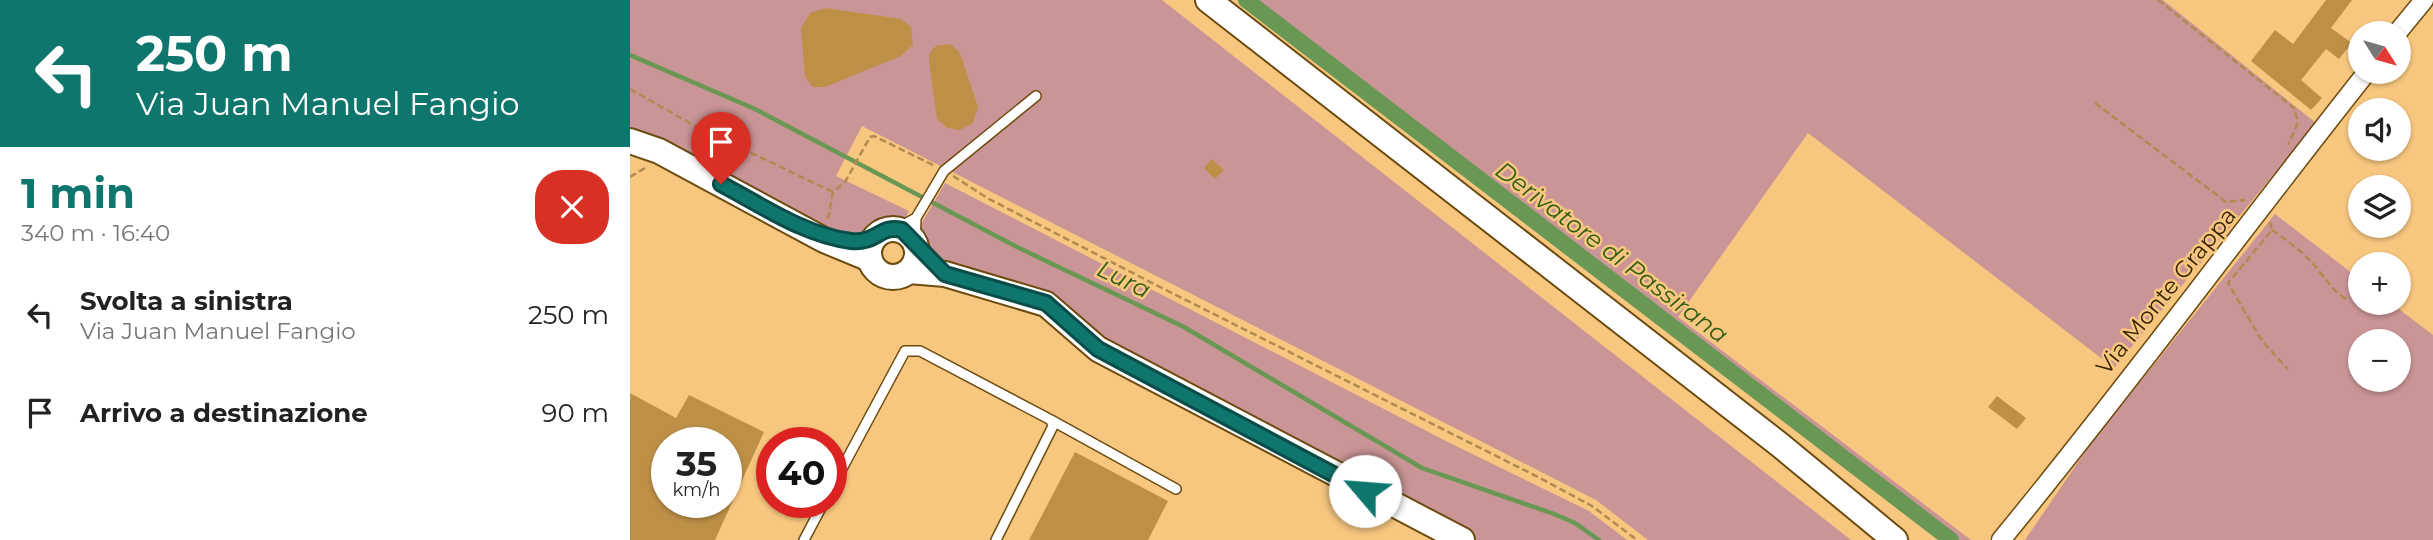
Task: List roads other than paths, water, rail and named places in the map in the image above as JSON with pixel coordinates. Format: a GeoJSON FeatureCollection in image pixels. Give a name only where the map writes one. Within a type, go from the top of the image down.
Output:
{"type":"FeatureCollection","features":[{"type":"Feature","properties":{"kind":"street"},"geometry":{"type":"LineString","coordinates":[[1208,0],[1769,436],[1895,540]]}},
{"type":"Feature","properties":{"kind":"street"},"geometry":{"type":"LineString","coordinates":[[2407,21],[2424,0]]}},
{"type":"Feature","properties":{"kind":"street","name":"Via Monte Grappa"},"geometry":{"type":"LineString","coordinates":[[2001,540],[2080,443],[2122,384],[2256,218],[2358,84]]}},
{"type":"Feature","properties":{"kind":"street"},"geometry":{"type":"LineString","coordinates":[[631,142],[668,156],[811,231],[872,249]]}},
{"type":"Feature","properties":{"kind":"street"},"geometry":{"type":"LineString","coordinates":[[911,241],[894,277],[886,276],[873,267],[872,249],[884,230],[911,241],[945,274],[1046,303],[1098,349],[1456,538]]}},
{"type":"Feature","properties":{"kind":"lane"},"geometry":{"type":"LineString","coordinates":[[911,241],[941,174],[1036,96]]}},
{"type":"Feature","properties":{"kind":"lane"},"geometry":{"type":"LineString","coordinates":[[847,459],[905,351],[920,351],[1176,489]]}},
{"type":"Feature","properties":{"kind":"lane"},"geometry":{"type":"LineString","coordinates":[[996,540],[1048,437],[1053,426],[1051,420]]}},
{"type":"Feature","properties":{"kind":"lane"},"geometry":{"type":"LineString","coordinates":[[804,540],[816,518]]}},
{"type":"Feature","properties":{"kind":"waterway","name":"Derivatore di Passirana"},"geometry":{"type":"LineString","coordinates":[[1246,0],[1951,540]]}},
{"type":"Feature","properties":{"kind":"waterway","name":"Lura"},"geometry":{"type":"LineString","coordinates":[[630,55],[755,109],[1019,248],[1184,327],[1422,468],[1554,514],[1575,523],[1599,540]]}}]}
